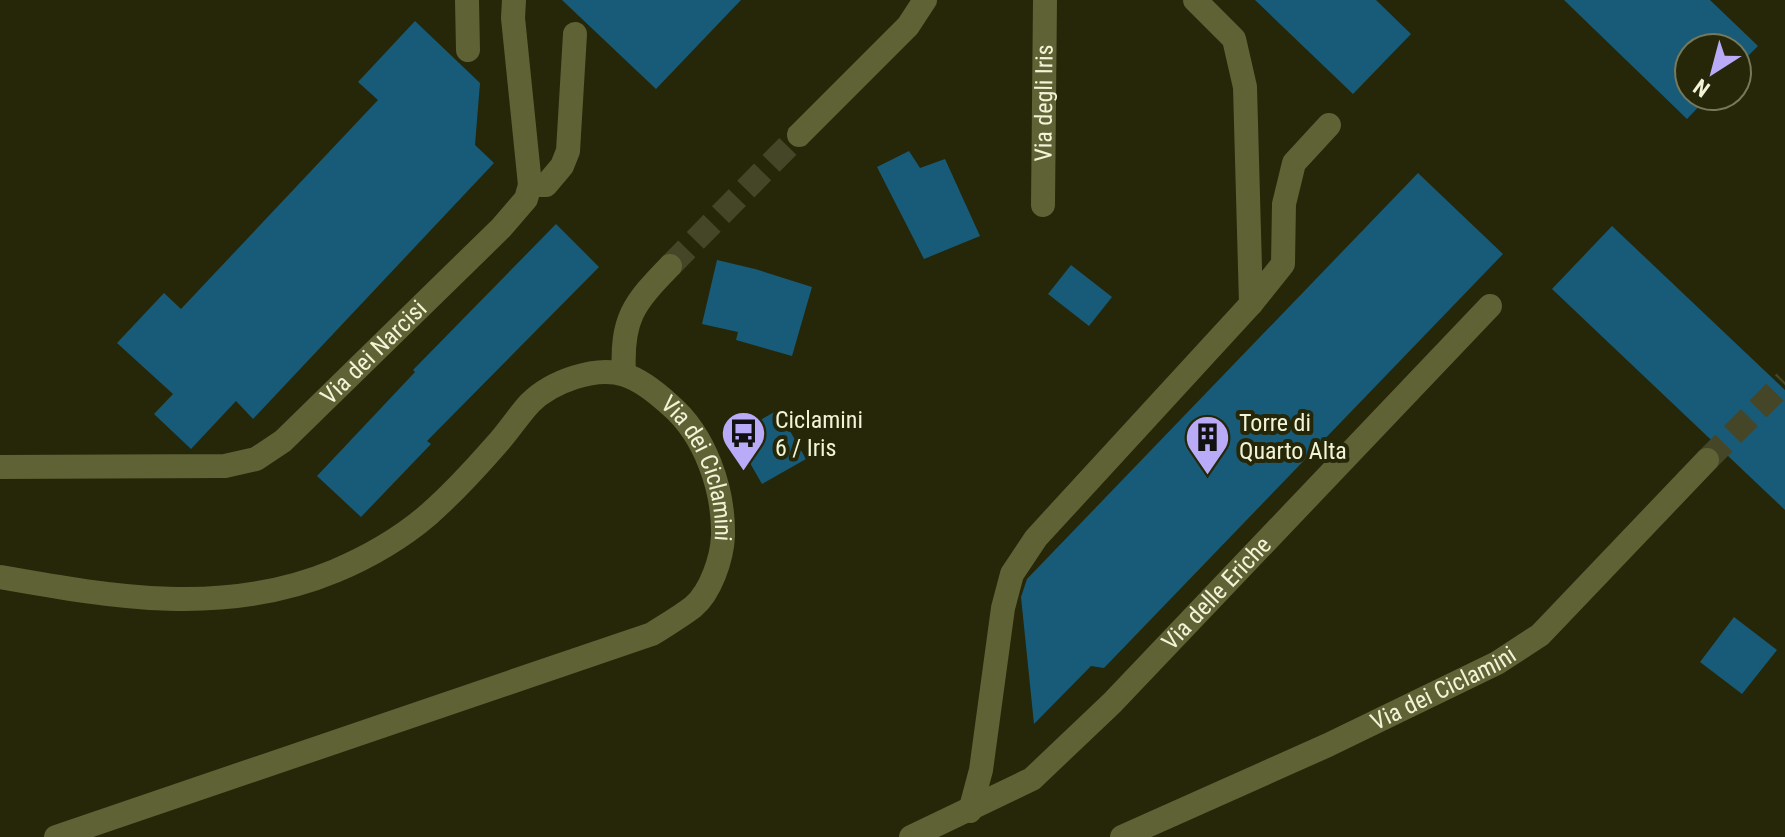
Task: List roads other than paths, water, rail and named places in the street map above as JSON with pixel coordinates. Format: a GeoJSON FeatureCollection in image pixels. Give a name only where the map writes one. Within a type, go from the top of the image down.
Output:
{"type":"FeatureCollection","features":[{"type":"Feature","properties":{"kind":"street"},"geometry":{"type":"LineString","coordinates":[[467,0],[468,50]]}},
{"type":"Feature","properties":{"kind":"street"},"geometry":{"type":"LineString","coordinates":[[514,0],[513,18],[530,185],[546,185],[562,166],[568,151],[575,34]]}},
{"type":"Feature","properties":{"kind":"street"},"geometry":{"type":"LineString","coordinates":[[799,135],[908,26],[925,0]]}},
{"type":"Feature","properties":{"kind":"street","name":"Via degli Iris"},"geometry":{"type":"LineString","coordinates":[[1043,205],[1045,0]]}},
{"type":"Feature","properties":{"kind":"street"},"geometry":{"type":"LineString","coordinates":[[1195,0],[1234,39],[1245,87],[1251,304]]}},
{"type":"Feature","properties":{"kind":"street"},"geometry":{"type":"LineString","coordinates":[[970,811],[981,770],[1003,608],[1012,574],[1036,538],[1251,304],[1283,264],[1284,204],[1294,163],[1329,125]]}},
{"type":"Feature","properties":{"kind":"street","name":"Via dei Narcisi"},"geometry":{"type":"LineString","coordinates":[[0,467],[225,466],[256,459],[283,441],[501,228],[526,199],[530,185]]}},
{"type":"Feature","properties":{"kind":"street"},"geometry":{"type":"LineString","coordinates":[[624,374],[622,344],[631,311],[670,266]]}},
{"type":"Feature","properties":{"kind":"street","name":"Via delle Eriche"},"geometry":{"type":"LineString","coordinates":[[911,837],[1032,779],[1112,703],[1490,306]]}},
{"type":"Feature","properties":{"kind":"street","name":"Via dei Ciclamini"},"geometry":{"type":"LineString","coordinates":[[0,577],[142,598],[197,601],[288,587],[334,571],[385,546],[428,515],[495,447],[532,401],[560,382],[589,372],[624,374],[657,393],[686,418],[710,462],[719,502],[723,536],[715,574],[696,605],[652,634],[56,837]]}},
{"type":"Feature","properties":{"kind":"street","name":"Via dei Ciclamini"},"geometry":{"type":"LineString","coordinates":[[1122,837],[1328,745],[1497,663],[1540,635],[1707,460]]}},
{"type":"Feature","properties":{"kind":"tunnel"},"geometry":{"type":"LineString","coordinates":[[670,266],[799,135]]}},
{"type":"Feature","properties":{"kind":"tunnel"},"geometry":{"type":"LineString","coordinates":[[1707,460],[1785,382]]}},
{"type":"Feature","properties":{"kind":"place","name":"Ciclamini 6 / Iris"},"geometry":{"type":"Point","coordinates":[744,473]}},
{"type":"Feature","properties":{"kind":"place","name":"Torre di Quarto Alta"},"geometry":{"type":"Point","coordinates":[1208,476]}}]}
